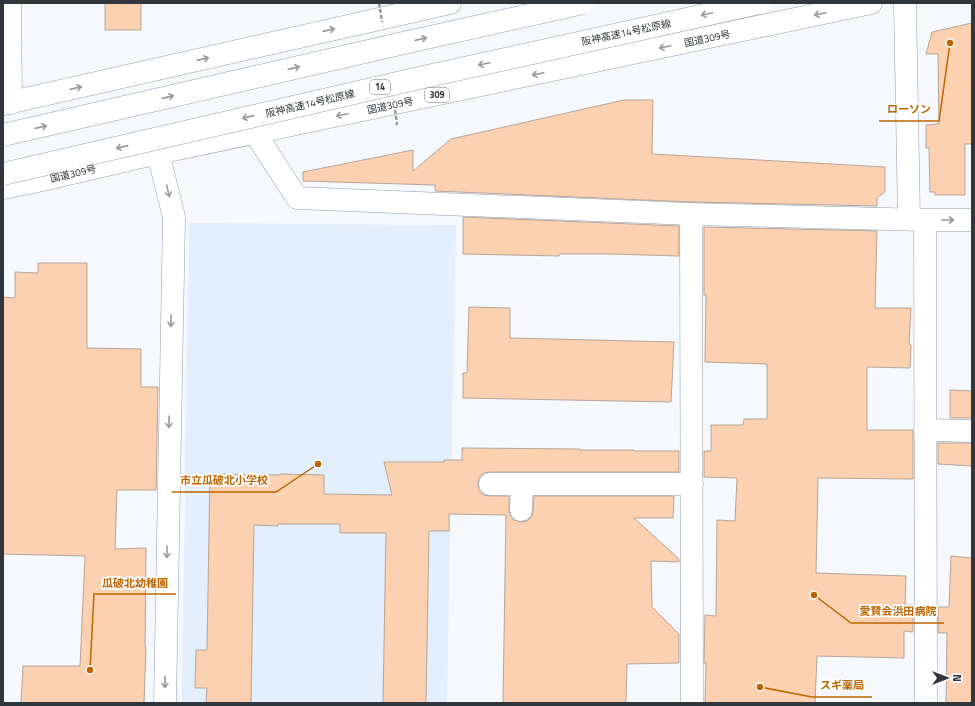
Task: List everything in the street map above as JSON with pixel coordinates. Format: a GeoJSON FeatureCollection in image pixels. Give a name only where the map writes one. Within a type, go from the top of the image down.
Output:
{"type":"FeatureCollection","features":[{"type":"Feature","properties":{"kind":"main road"},"geometry":{"type":"LineString","coordinates":[[10,3],[7,104],[450,3]]}},
{"type":"Feature","properties":{"kind":"main road"},"geometry":{"type":"LineString","coordinates":[[3,135],[584,3]]}},
{"type":"Feature","properties":{"kind":"main road","name":"阪神高速14号松原線"},"geometry":{"type":"LineString","coordinates":[[3,174],[415,79],[759,3]]}},
{"type":"Feature","properties":{"kind":"main road","name":"国道309号"},"geometry":{"type":"LineString","coordinates":[[3,188],[29,184],[158,153],[871,3]]}},
{"type":"Feature","properties":{"kind":"main road"},"geometry":{"type":"LineString","coordinates":[[905,3],[917,220],[925,430],[926,703]]}},
{"type":"Feature","properties":{"kind":"main road"},"geometry":{"type":"LineString","coordinates":[[255,133],[297,198],[691,214],[972,220]]}},
{"type":"Feature","properties":{"kind":"main road"},"geometry":{"type":"LineString","coordinates":[[158,153],[174,217],[165,703]]}},
{"type":"Feature","properties":{"kind":"main road"},"geometry":{"type":"LineString","coordinates":[[691,214],[692,703]]}},
{"type":"Feature","properties":{"kind":"main road"},"geometry":{"type":"LineString","coordinates":[[925,430],[972,431]]}},
{"type":"Feature","properties":{"kind":"main road"},"geometry":{"type":"LineString","coordinates":[[490,484],[692,484]]}},
{"type":"Feature","properties":{"kind":"main road"},"geometry":{"type":"LineString","coordinates":[[521,510],[522,484]]}},
{"type":"Feature","properties":{"kind":"shaded area"},"geometry":{"type":"Polygon","coordinates":[[[189,223],[456,225],[447,703],[182,703],[189,223]]]}},
{"type":"Feature","properties":{"kind":"building"},"geometry":{"type":"Polygon","coordinates":[[[105,3],[141,3],[141,30],[105,30],[105,3]]]}},
{"type":"Feature","properties":{"kind":"building"},"geometry":{"type":"Polygon","coordinates":[[[972,23],[972,144],[965,144],[965,195],[935,195],[935,192],[930,192],[929,148],[926,148],[926,125],[939,123],[938,54],[926,54],[932,32],[972,23]]]}},
{"type":"Feature","properties":{"kind":"building"},"geometry":{"type":"Polygon","coordinates":[[[624,100],[653,100],[652,154],[885,167],[885,192],[877,198],[877,206],[691,202],[435,191],[435,185],[303,181],[303,172],[413,150],[413,171],[451,139],[624,100]]]}},
{"type":"Feature","properties":{"kind":"building"},"geometry":{"type":"Polygon","coordinates":[[[463,217],[679,226],[679,256],[610,254],[560,254],[559,256],[463,254],[463,217]]]}},
{"type":"Feature","properties":{"kind":"building"},"geometry":{"type":"Polygon","coordinates":[[[704,227],[877,231],[875,308],[911,308],[909,344],[911,345],[910,368],[867,367],[867,430],[913,430],[913,479],[818,478],[816,573],[906,576],[905,605],[913,605],[913,632],[904,631],[904,658],[817,656],[815,703],[705,703],[705,615],[716,616],[717,520],[735,521],[737,478],[704,477],[704,451],[711,451],[711,425],[743,425],[744,419],[767,419],[767,364],[705,362],[706,295],[704,295],[704,227]]]}},
{"type":"Feature","properties":{"kind":"building"},"geometry":{"type":"Polygon","coordinates":[[[38,263],[87,263],[87,348],[141,349],[141,387],[158,387],[156,490],[117,490],[115,549],[146,548],[146,647],[144,703],[21,703],[23,666],[80,666],[85,556],[3,554],[3,297],[15,298],[15,272],[38,273],[38,263]]]}},
{"type":"Feature","properties":{"kind":"building"},"geometry":{"type":"Polygon","coordinates":[[[469,307],[510,308],[510,338],[674,342],[671,402],[463,398],[463,373],[467,373],[469,307]]]}},
{"type":"Feature","properties":{"kind":"building"},"geometry":{"type":"Polygon","coordinates":[[[950,390],[972,391],[972,418],[950,418],[950,390]]]}},
{"type":"Feature","properties":{"kind":"building"},"geometry":{"type":"Polygon","coordinates":[[[938,443],[972,443],[972,466],[938,464],[938,443]]]}},
{"type":"Feature","properties":{"kind":"building"},"geometry":{"type":"Polygon","coordinates":[[[462,448],[679,451],[679,472],[490,472],[484,473],[479,477],[478,484],[479,491],[484,495],[509,496],[510,515],[514,520],[520,522],[527,521],[532,516],[534,496],[674,496],[673,518],[634,518],[679,559],[679,562],[651,561],[652,607],[679,634],[679,663],[627,664],[626,703],[503,703],[506,515],[449,514],[449,531],[429,531],[426,703],[383,703],[386,533],[340,533],[340,524],[278,524],[278,526],[254,525],[251,703],[206,703],[207,688],[195,688],[196,650],[207,650],[210,474],[324,475],[324,494],[392,495],[384,462],[444,462],[444,460],[462,460],[462,448]]]}},
{"type":"Feature","properties":{"kind":"building"},"geometry":{"type":"Polygon","coordinates":[[[951,556],[972,558],[972,703],[946,703],[947,633],[938,633],[938,607],[949,607],[951,556]]]}},
{"type":"Feature","properties":{"kind":"place","name":"ローソン"},"geometry":{"type":"Point","coordinates":[950,43]}},
{"type":"Feature","properties":{"kind":"place","name":"市立瓜破北小学校"},"geometry":{"type":"Point","coordinates":[318,464]}},
{"type":"Feature","properties":{"kind":"place","name":"愛賛会浜田病院"},"geometry":{"type":"Point","coordinates":[814,595]}},
{"type":"Feature","properties":{"kind":"place","name":"瓜破北幼稚園"},"geometry":{"type":"Point","coordinates":[90,670]}},
{"type":"Feature","properties":{"kind":"place","name":"スギ薬局"},"geometry":{"type":"Point","coordinates":[760,687]}}]}
